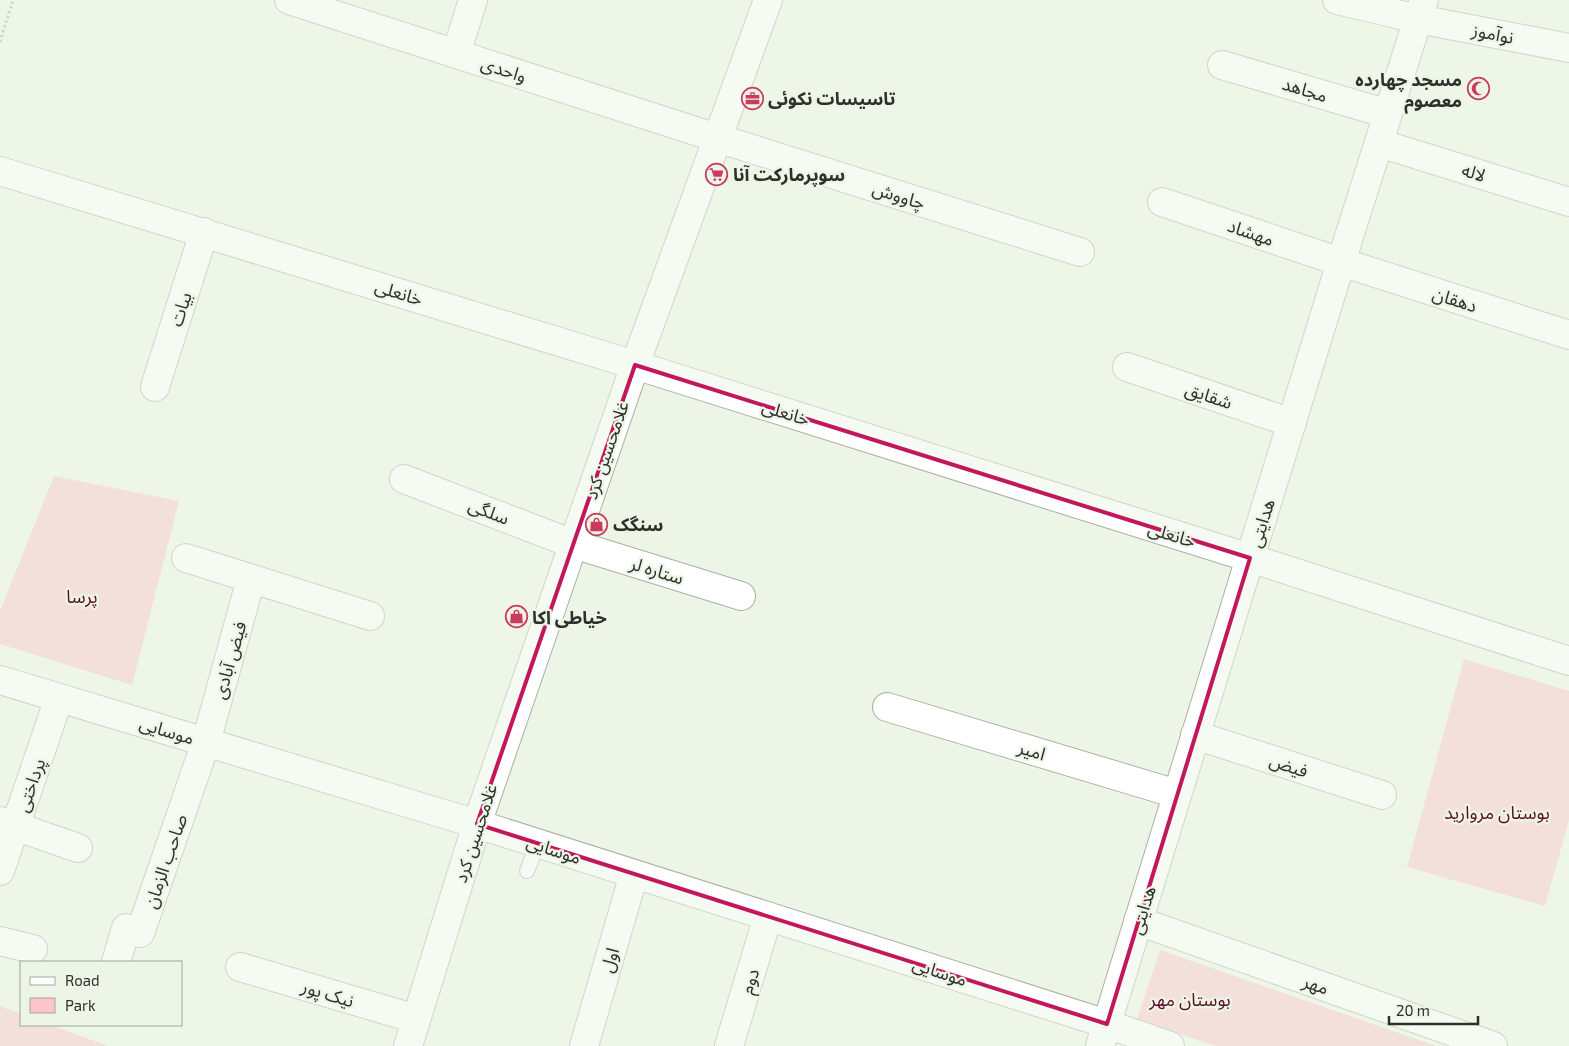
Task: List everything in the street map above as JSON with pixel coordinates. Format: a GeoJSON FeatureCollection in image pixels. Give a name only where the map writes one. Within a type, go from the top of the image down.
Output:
{"type":"FeatureCollection","features":[{"type":"Feature","properties":{"kind":"street","name":"واحدی"},"geometry":{"type":"LineString","coordinates":[[290,0],[718,138]]}},
{"type":"Feature","properties":{"kind":"street"},"geometry":{"type":"LineString","coordinates":[[456,54],[474,0]]}},
{"type":"Feature","properties":{"kind":"street","name":"غلامحسین کرد"},"geometry":{"type":"LineString","coordinates":[[408,1046],[477,824],[573,544],[635,365],[768,0]]}},
{"type":"Feature","properties":{"kind":"street","name":"نوآموز"},"geometry":{"type":"LineString","coordinates":[[1337,0],[1421,9],[1569,48]]}},
{"type":"Feature","properties":{"kind":"street","name":"هدایتی"},"geometry":{"type":"LineString","coordinates":[[1103,1035],[1341,262],[1421,9]]}},
{"type":"Feature","properties":{"kind":"street","name":"مجاهد"},"geometry":{"type":"LineString","coordinates":[[1222,65],[1388,114]]}},
{"type":"Feature","properties":{"kind":"street","name":"چاووش"},"geometry":{"type":"LineString","coordinates":[[718,138],[1080,252]]}},
{"type":"Feature","properties":{"kind":"street","name":"لاله"},"geometry":{"type":"LineString","coordinates":[[1379,143],[1569,202]]}},
{"type":"Feature","properties":{"kind":"street","name":"خانعلی"},"geometry":{"type":"LineString","coordinates":[[0,171],[635,365],[1250,558],[1569,661]]}},
{"type":"Feature","properties":{"kind":"street","name":"مهشاد"},"geometry":{"type":"LineString","coordinates":[[1162,202],[1341,262]]}},
{"type":"Feature","properties":{"kind":"street","name":"بیات"},"geometry":{"type":"LineString","coordinates":[[155,387],[204,232]]}},
{"type":"Feature","properties":{"kind":"street","name":"دهقان"},"geometry":{"type":"LineString","coordinates":[[1341,262],[1569,336]]}},
{"type":"Feature","properties":{"kind":"street","name":"شقایق"},"geometry":{"type":"LineString","coordinates":[[1127,367],[1292,423]]}},
{"type":"Feature","properties":{"kind":"street","name":"سلگی"},"geometry":{"type":"LineString","coordinates":[[404,479],[573,544]]}},
{"type":"Feature","properties":{"kind":"street","name":"ستاره لر"},"geometry":{"type":"LineString","coordinates":[[573,544],[741,596]]}},
{"type":"Feature","properties":{"kind":"street"},"geometry":{"type":"LineString","coordinates":[[186,558],[370,616]]}},
{"type":"Feature","properties":{"kind":"street","name":"فیض آبادی"},"geometry":{"type":"LineString","coordinates":[[206,742],[251,579]]}},
{"type":"Feature","properties":{"kind":"street","name":"موسایی"},"geometry":{"type":"LineString","coordinates":[[0,680],[477,824],[768,916],[1103,1035],[1170,1046]]}},
{"type":"Feature","properties":{"kind":"street","name":"پرداختی"},"geometry":{"type":"LineString","coordinates":[[0,871],[8,823],[59,698]]}},
{"type":"Feature","properties":{"kind":"street","name":"امیر"},"geometry":{"type":"LineString","coordinates":[[887,707],[1177,794]]}},
{"type":"Feature","properties":{"kind":"street","name":"فیض"},"geometry":{"type":"LineString","coordinates":[[1195,735],[1382,795]]}},
{"type":"Feature","properties":{"kind":"street","name":"صاحب الزمان"},"geometry":{"type":"LineString","coordinates":[[116,961],[126,928],[140,933],[206,742]]}},
{"type":"Feature","properties":{"kind":"street"},"geometry":{"type":"LineString","coordinates":[[8,823],[78,848]]}},
{"type":"Feature","properties":{"kind":"street","name":"اول"},"geometry":{"type":"LineString","coordinates":[[584,1046],[634,874]]}},
{"type":"Feature","properties":{"kind":"street","name":"دوم"},"geometry":{"type":"LineString","coordinates":[[729,1046],[768,916]]}},
{"type":"Feature","properties":{"kind":"street","name":"مهر"},"geometry":{"type":"LineString","coordinates":[[1138,921],[1493,1046]]}},
{"type":"Feature","properties":{"kind":"street"},"geometry":{"type":"LineString","coordinates":[[0,942],[33,949]]}},
{"type":"Feature","properties":{"kind":"street","name":"نیک پور"},"geometry":{"type":"LineString","coordinates":[[240,966],[416,1019]]}},
{"type":"Feature","properties":{"kind":"lane"},"geometry":{"type":"LineString","coordinates":[[527,871],[538,844]]}},
{"type":"Feature","properties":{"kind":"path"},"geometry":{"type":"LineString","coordinates":[[0,42],[13,0]]}},
{"type":"Feature","properties":{"kind":"highlighted area"},"geometry":{"type":"Polygon","coordinates":[[[635,365],[1250,558],[1107,1024],[477,824],[635,365]]]}},
{"type":"Feature","properties":{"kind":"green space","name":"پرسا"},"geometry":{"type":"Polygon","coordinates":[[[54,476],[179,501],[132,685],[0,644],[0,611],[54,476]]]}},
{"type":"Feature","properties":{"kind":"green space","name":"بوستان مروارید"},"geometry":{"type":"Polygon","coordinates":[[[1464,659],[1569,691],[1569,820],[1545,906],[1407,867],[1464,659]]]}},
{"type":"Feature","properties":{"kind":"green space","name":"بوستان مهر"},"geometry":{"type":"Polygon","coordinates":[[[1160,950],[1436,1046],[1216,1046],[1137,1020],[1160,950]]]}},
{"type":"Feature","properties":{"kind":"green space"},"geometry":{"type":"Polygon","coordinates":[[[0,1006],[20,1014],[20,1026],[53,1026],[108,1046],[0,1046],[0,1006]]]}},
{"type":"Feature","properties":{"kind":"place","name":"مسجد چهارده معصوم"},"geometry":{"type":"Point","coordinates":[1478,89]}},
{"type":"Feature","properties":{"kind":"place","name":"تاسیسات نکوئی"},"geometry":{"type":"Point","coordinates":[752,98]}},
{"type":"Feature","properties":{"kind":"place","name":"سوپرمارکت آنا"},"geometry":{"type":"Point","coordinates":[717,174]}},
{"type":"Feature","properties":{"kind":"place","name":"سنگک"},"geometry":{"type":"Point","coordinates":[597,524]}},
{"type":"Feature","properties":{"kind":"place","name":"خیاطی اکا"},"geometry":{"type":"Point","coordinates":[516,617]}}]}
